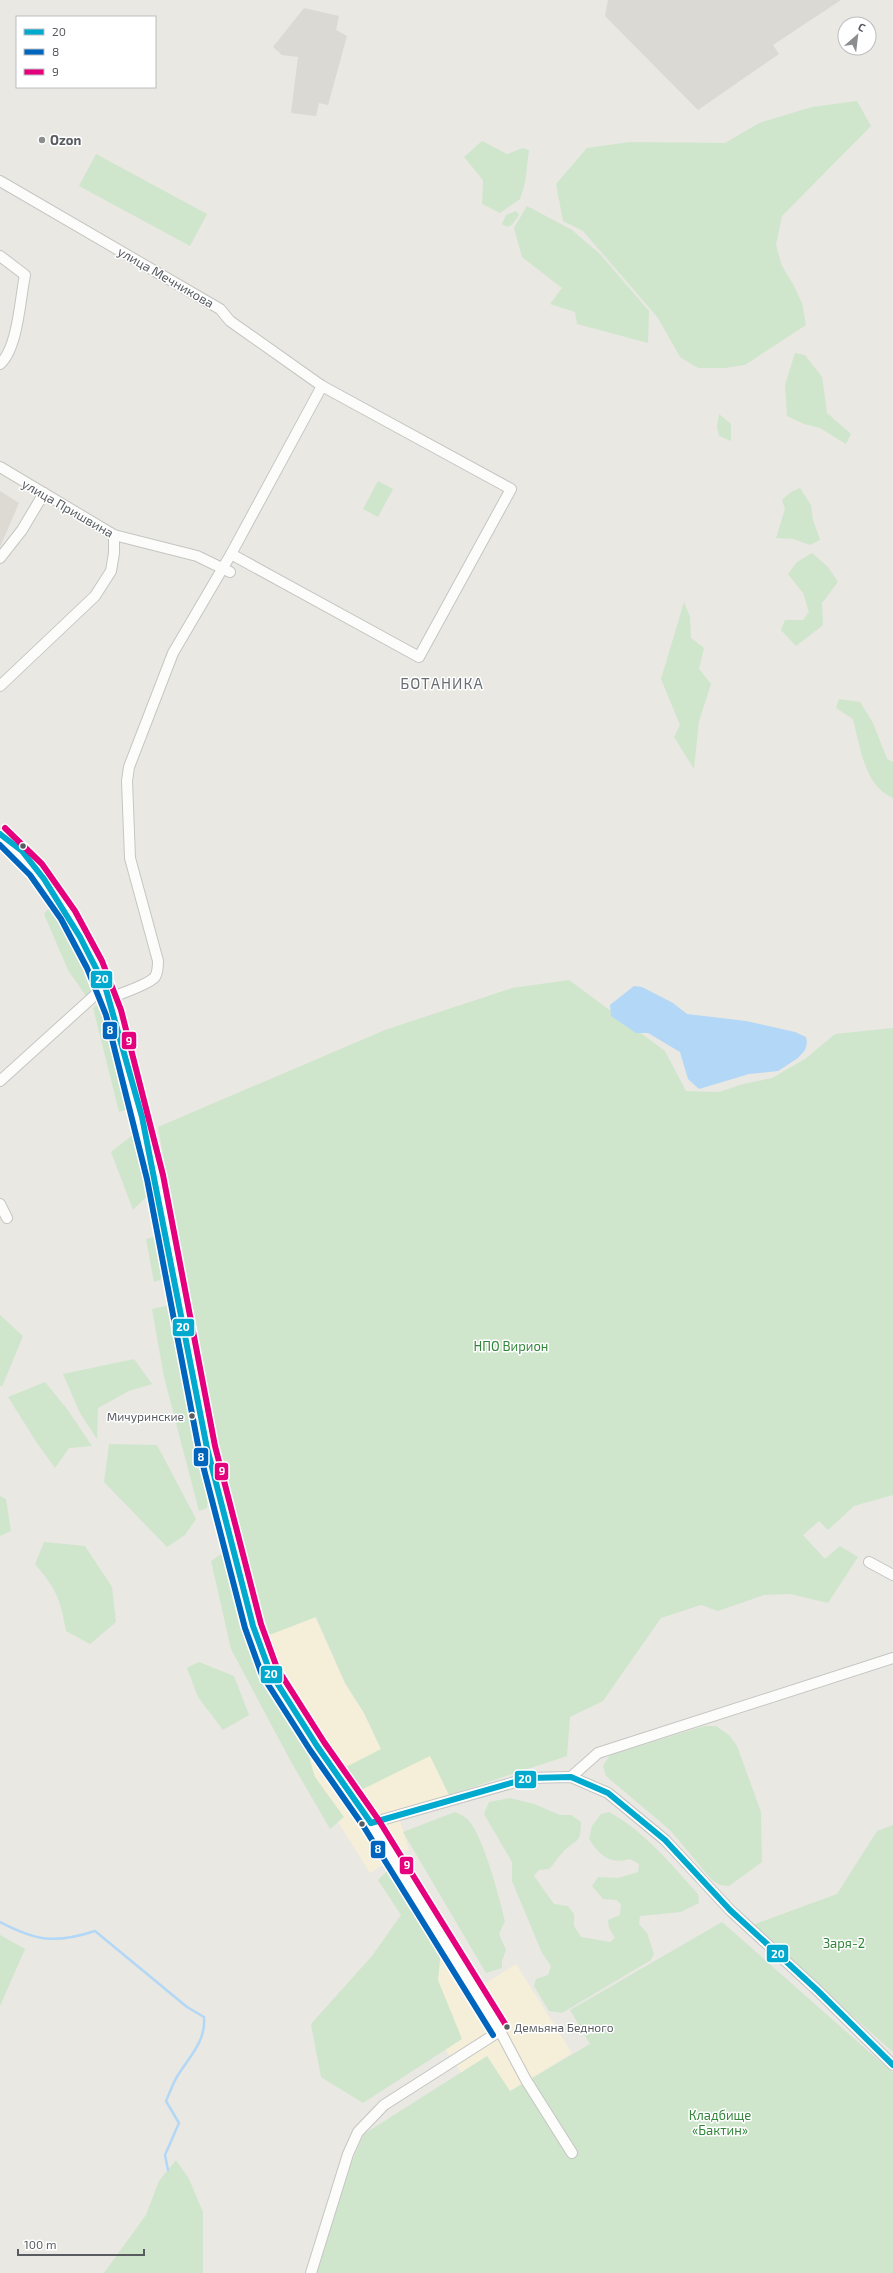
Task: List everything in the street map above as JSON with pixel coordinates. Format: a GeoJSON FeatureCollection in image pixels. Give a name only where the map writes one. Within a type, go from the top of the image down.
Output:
{"type":"FeatureCollection","features":[{"type":"Feature","properties":{"kind":"street","name":"улица Мечникова"},"geometry":{"type":"LineString","coordinates":[[0,181],[197,294],[220,309],[230,322],[257,342],[322,386],[512,490],[419,657],[231,554]]}},
{"type":"Feature","properties":{"kind":"street"},"geometry":{"type":"LineString","coordinates":[[0,256],[17,268],[25,276],[20,306],[9,350],[0,364]]}},
{"type":"Feature","properties":{"kind":"street"},"geometry":{"type":"LineString","coordinates":[[109,998],[148,982],[155,977],[158,968],[158,961],[130,858],[129,767],[173,653],[226,570],[231,554],[322,386]]}},
{"type":"Feature","properties":{"kind":"street","name":"улица Пришвина"},"geometry":{"type":"LineString","coordinates":[[0,467],[114,535],[197,556],[226,570]]}},
{"type":"Feature","properties":{"kind":"street"},"geometry":{"type":"LineString","coordinates":[[0,558],[22,530],[44,494]]}},
{"type":"Feature","properties":{"kind":"street"},"geometry":{"type":"LineString","coordinates":[[0,686],[95,596],[111,572],[114,553],[114,535]]}},
{"type":"Feature","properties":{"kind":"street"},"geometry":{"type":"LineString","coordinates":[[0,834],[22,852],[44,879],[80,937],[105,986],[109,998],[142,1117],[165,1226],[206,1442],[253,1626],[270,1672],[314,1741],[370,1823],[500,2031],[526,2080],[572,2153]]}},
{"type":"Feature","properties":{"kind":"street"},"geometry":{"type":"LineString","coordinates":[[0,1081],[105,986]]}},
{"type":"Feature","properties":{"kind":"street"},"geometry":{"type":"LineString","coordinates":[[0,1204],[7,1218]]}},
{"type":"Feature","properties":{"kind":"street"},"geometry":{"type":"LineString","coordinates":[[869,1562],[893,1574]]}},
{"type":"Feature","properties":{"kind":"street"},"geometry":{"type":"LineString","coordinates":[[571,1777],[598,1753],[893,1658]]}},
{"type":"Feature","properties":{"kind":"street"},"geometry":{"type":"LineString","coordinates":[[370,1823],[529,1778],[571,1777],[608,1793],[665,1840],[730,1910],[817,1990],[893,2065]]}},
{"type":"Feature","properties":{"kind":"street"},"geometry":{"type":"LineString","coordinates":[[311,2273],[348,2154],[358,2132],[384,2105],[500,2031]]}},
{"type":"Feature","properties":{"kind":"shaded area"},"geometry":{"type":"Polygon","coordinates":[[[608,0],[841,0],[773,45],[779,54],[698,110],[605,16],[608,0]]]}},
{"type":"Feature","properties":{"kind":"shaded area"},"geometry":{"type":"Polygon","coordinates":[[[304,8],[339,16],[336,30],[347,36],[328,105],[319,103],[316,116],[291,113],[298,57],[282,55],[273,47],[304,8]]]}},
{"type":"Feature","properties":{"kind":"shaded area"},"geometry":{"type":"Polygon","coordinates":[[[0,491],[19,503],[0,547],[0,491]]]}},
{"type":"Feature","properties":{"kind":"shaded area"},"geometry":{"type":"Polygon","coordinates":[[[315,1617],[345,1683],[364,1713],[381,1749],[430,1755],[449,1795],[397,1812],[409,1849],[370,1873],[302,1765],[326,1746],[297,1703],[269,1635],[315,1617]]]}},
{"type":"Feature","properties":{"kind":"shaded area"},"geometry":{"type":"Polygon","coordinates":[[[432,1905],[483,1985],[516,1964],[572,2053],[507,2094],[461,2073],[432,2029],[453,2015],[396,1927],[432,1905]]]}},
{"type":"Feature","properties":{"kind":"green space"},"geometry":{"type":"Polygon","coordinates":[[[857,101],[871,126],[782,216],[776,245],[782,266],[802,303],[806,325],[745,365],[725,368],[698,368],[680,357],[658,318],[583,231],[563,221],[556,184],[587,148],[630,142],[725,143],[759,123],[812,107],[857,101]]]}},
{"type":"Feature","properties":{"kind":"green space"},"geometry":{"type":"Polygon","coordinates":[[[482,141],[507,154],[523,148],[529,150],[525,183],[520,199],[500,213],[482,204],[483,180],[464,157],[482,141]]]}},
{"type":"Feature","properties":{"kind":"green space"},"geometry":{"type":"Polygon","coordinates":[[[96,154],[207,214],[190,246],[79,186],[96,154]]]}},
{"type":"Feature","properties":{"kind":"green space"},"geometry":{"type":"Polygon","coordinates":[[[527,206],[572,230],[600,254],[649,311],[648,343],[577,324],[575,312],[550,304],[562,288],[522,257],[514,228],[527,206]]]}},
{"type":"Feature","properties":{"kind":"green space"},"geometry":{"type":"Polygon","coordinates":[[[516,211],[519,215],[512,225],[507,227],[502,224],[506,215],[516,211]]]}},
{"type":"Feature","properties":{"kind":"green space"},"geometry":{"type":"Polygon","coordinates":[[[795,353],[805,355],[822,377],[827,413],[851,434],[846,444],[820,428],[804,424],[787,416],[785,385],[795,353]]]}},
{"type":"Feature","properties":{"kind":"green space"},"geometry":{"type":"Polygon","coordinates":[[[719,414],[731,424],[731,441],[719,436],[717,427],[719,414]]]}},
{"type":"Feature","properties":{"kind":"green space"},"geometry":{"type":"Polygon","coordinates":[[[378,481],[393,489],[378,517],[363,509],[378,481]]]}},
{"type":"Feature","properties":{"kind":"green space"},"geometry":{"type":"Polygon","coordinates":[[[800,488],[811,505],[813,520],[820,540],[810,545],[793,539],[776,538],[785,509],[782,500],[791,492],[800,488]]]}},
{"type":"Feature","properties":{"kind":"green space"},"geometry":{"type":"Polygon","coordinates":[[[812,553],[828,567],[838,582],[822,603],[823,625],[796,646],[781,630],[785,620],[803,620],[809,612],[803,593],[788,574],[797,562],[812,553]]]}},
{"type":"Feature","properties":{"kind":"green space"},"geometry":{"type":"Polygon","coordinates":[[[684,602],[690,617],[691,638],[704,648],[699,669],[711,684],[699,721],[694,769],[674,737],[680,725],[661,679],[684,602]]]}},
{"type":"Feature","properties":{"kind":"green space"},"geometry":{"type":"Polygon","coordinates":[[[839,699],[860,702],[873,723],[887,759],[893,762],[893,798],[883,792],[869,775],[861,752],[853,719],[836,708],[839,699]]]}},
{"type":"Feature","properties":{"kind":"green space"},"geometry":{"type":"Polygon","coordinates":[[[52,905],[98,984],[86,996],[68,970],[44,914],[52,905]]]}},
{"type":"Feature","properties":{"kind":"green space","name":"НПО Вирион"},"geometry":{"type":"Polygon","coordinates":[[[569,980],[665,1051],[686,1091],[719,1092],[743,1084],[772,1078],[805,1059],[835,1034],[893,1028],[893,1495],[854,1506],[828,1530],[819,1521],[803,1535],[825,1559],[840,1546],[858,1557],[828,1603],[790,1594],[764,1595],[718,1611],[701,1605],[661,1618],[603,1701],[570,1717],[567,1756],[449,1795],[430,1756],[361,1790],[344,1768],[381,1749],[364,1713],[345,1683],[316,1617],[269,1635],[216,1456],[158,1127],[385,1030],[512,988],[569,980]]]}},
{"type":"Feature","properties":{"kind":"green space"},"geometry":{"type":"Polygon","coordinates":[[[105,998],[129,1080],[132,1108],[119,1112],[93,1008],[105,998]]]}},
{"type":"Feature","properties":{"kind":"green space"},"geometry":{"type":"Polygon","coordinates":[[[134,1134],[147,1196],[133,1210],[111,1152],[134,1134]]]}},
{"type":"Feature","properties":{"kind":"green space"},"geometry":{"type":"Polygon","coordinates":[[[162,1234],[170,1276],[154,1282],[146,1239],[162,1234]]]}},
{"type":"Feature","properties":{"kind":"green space"},"geometry":{"type":"Polygon","coordinates":[[[169,1305],[209,1480],[207,1508],[199,1511],[164,1377],[152,1309],[169,1305]]]}},
{"type":"Feature","properties":{"kind":"green space"},"geometry":{"type":"Polygon","coordinates":[[[0,1315],[23,1336],[2,1387],[0,1385],[0,1315]]]}},
{"type":"Feature","properties":{"kind":"green space"},"geometry":{"type":"Polygon","coordinates":[[[134,1359],[152,1384],[129,1391],[98,1408],[97,1439],[80,1413],[63,1374],[134,1359]]]}},
{"type":"Feature","properties":{"kind":"green space"},"geometry":{"type":"Polygon","coordinates":[[[45,1382],[67,1409],[92,1446],[69,1448],[55,1468],[37,1443],[8,1397],[45,1382]]]}},
{"type":"Feature","properties":{"kind":"green space"},"geometry":{"type":"Polygon","coordinates":[[[109,1444],[157,1445],[196,1519],[185,1535],[167,1547],[104,1482],[109,1444]]]}},
{"type":"Feature","properties":{"kind":"green space"},"geometry":{"type":"Polygon","coordinates":[[[0,1496],[6,1499],[11,1531],[0,1536],[0,1496]]]}},
{"type":"Feature","properties":{"kind":"green space"},"geometry":{"type":"Polygon","coordinates":[[[44,1542],[85,1546],[112,1587],[116,1622],[90,1644],[66,1631],[62,1610],[53,1588],[35,1564],[44,1542]]]}},
{"type":"Feature","properties":{"kind":"green space"},"geometry":{"type":"Polygon","coordinates":[[[227,1550],[253,1651],[272,1692],[305,1744],[315,1777],[344,1817],[330,1829],[290,1760],[231,1649],[211,1561],[227,1550]]]}},
{"type":"Feature","properties":{"kind":"green space"},"geometry":{"type":"Polygon","coordinates":[[[199,1662],[234,1676],[249,1715],[223,1730],[198,1697],[187,1668],[199,1662]]]}},
{"type":"Feature","properties":{"kind":"green space"},"geometry":{"type":"Polygon","coordinates":[[[704,1726],[716,1726],[729,1735],[737,1746],[761,1812],[762,1862],[729,1886],[720,1885],[712,1880],[670,1830],[606,1776],[603,1766],[610,1755],[704,1726]]]}},
{"type":"Feature","properties":{"kind":"green space"},"geometry":{"type":"Polygon","coordinates":[[[510,1798],[534,1804],[560,1815],[571,1815],[581,1822],[579,1838],[563,1852],[549,1869],[539,1870],[534,1876],[554,1904],[568,1906],[574,1914],[574,1926],[581,1937],[610,1942],[615,1938],[609,1928],[608,1920],[620,1915],[621,1904],[616,1900],[603,1899],[592,1886],[598,1877],[618,1878],[638,1872],[639,1864],[630,1859],[623,1861],[611,1860],[601,1854],[589,1839],[592,1826],[601,1814],[609,1812],[645,1838],[678,1871],[698,1894],[699,1903],[681,1912],[640,1916],[639,1924],[647,1933],[654,1954],[651,1960],[562,2013],[549,2011],[534,1986],[536,1979],[548,1975],[551,1966],[542,1953],[512,1881],[512,1862],[484,1814],[489,1802],[510,1798]]]}},
{"type":"Feature","properties":{"kind":"green space"},"geometry":{"type":"Polygon","coordinates":[[[455,1812],[466,1818],[478,1836],[490,1866],[505,1921],[499,1934],[506,1950],[502,1961],[502,1968],[486,1973],[403,1832],[455,1812]]]}},
{"type":"Feature","properties":{"kind":"green space","name":"Заря-2"},"geometry":{"type":"Polygon","coordinates":[[[893,1825],[893,2052],[750,1926],[837,1894],[877,1831],[893,1825]]]}},
{"type":"Feature","properties":{"kind":"green space"},"geometry":{"type":"Polygon","coordinates":[[[390,1868],[441,1951],[438,1980],[462,2039],[363,2103],[321,2077],[311,2024],[372,1956],[401,1915],[378,1880],[390,1868]]]}},
{"type":"Feature","properties":{"kind":"green space","name":"Кладбище «Бактин»"},"geometry":{"type":"Polygon","coordinates":[[[722,1922],[893,2073],[893,2273],[317,2273],[350,2166],[364,2134],[487,2056],[510,2091],[590,2044],[570,2010],[722,1922]]]}},
{"type":"Feature","properties":{"kind":"green space"},"geometry":{"type":"Polygon","coordinates":[[[0,1935],[25,1949],[0,2006],[0,1935]]]}},
{"type":"Feature","properties":{"kind":"green space"},"geometry":{"type":"Polygon","coordinates":[[[176,2160],[189,2179],[203,2212],[203,2273],[104,2273],[146,2215],[159,2181],[176,2160]]]}},
{"type":"Feature","properties":{"kind":"water"},"geometry":{"type":"Polygon","coordinates":[[[634,986],[642,987],[673,1003],[687,1014],[746,1021],[795,1032],[806,1037],[807,1043],[805,1050],[798,1058],[778,1071],[749,1074],[699,1089],[688,1079],[680,1052],[648,1033],[636,1033],[611,1016],[610,1005],[634,986]]]}},
{"type":"Feature","properties":{"kind":"waterway"},"geometry":{"type":"LineString","coordinates":[[0,1922],[36,1937],[46,1938],[68,1938],[95,1931],[187,2007],[204,2017],[204,2026],[200,2041],[176,2078],[166,2101],[179,2123],[165,2155],[168,2170]]}},
{"type":"Feature","properties":{"kind":"transit line","name":"9"},"geometry":{"type":"LineString","coordinates":[[5,828],[42,864],[75,911],[102,961],[121,1010],[163,1175],[215,1446],[261,1624],[277,1668],[324,1742],[378,1819],[507,2027]]}},
{"type":"Feature","properties":{"kind":"transit line","name":"20"},"geometry":{"type":"LineString","coordinates":[[0,834],[22,851],[44,879],[80,937],[105,986],[142,1117],[207,1448],[253,1626],[270,1672],[317,1746],[371,1823]]}},
{"type":"Feature","properties":{"kind":"transit line","name":"8"},"geometry":{"type":"LineString","coordinates":[[0,845],[30,875],[61,919],[87,968],[106,1015],[147,1179],[199,1450],[245,1628],[262,1675],[310,1750],[364,1827],[493,2035]]}},
{"type":"Feature","properties":{"kind":"transit line","name":"20"},"geometry":{"type":"LineString","coordinates":[[371,1823],[529,1778],[571,1777],[608,1793],[665,1840],[730,1910],[817,1990],[893,2065]]}},
{"type":"Feature","properties":{"kind":"place","name":"Ozon"},"geometry":{"type":"Point","coordinates":[42,140]}},
{"type":"Feature","properties":{"kind":"place","name":"Мичуринские"},"geometry":{"type":"Point","coordinates":[192,1416]}},
{"type":"Feature","properties":{"kind":"place","name":"Демьяна Бедного"},"geometry":{"type":"Point","coordinates":[507,2027]}},
{"type":"Feature","properties":{"kind":"district","name":"БОТАНИКА"},"geometry":{"type":"Point","coordinates":[442,683]}}]}
